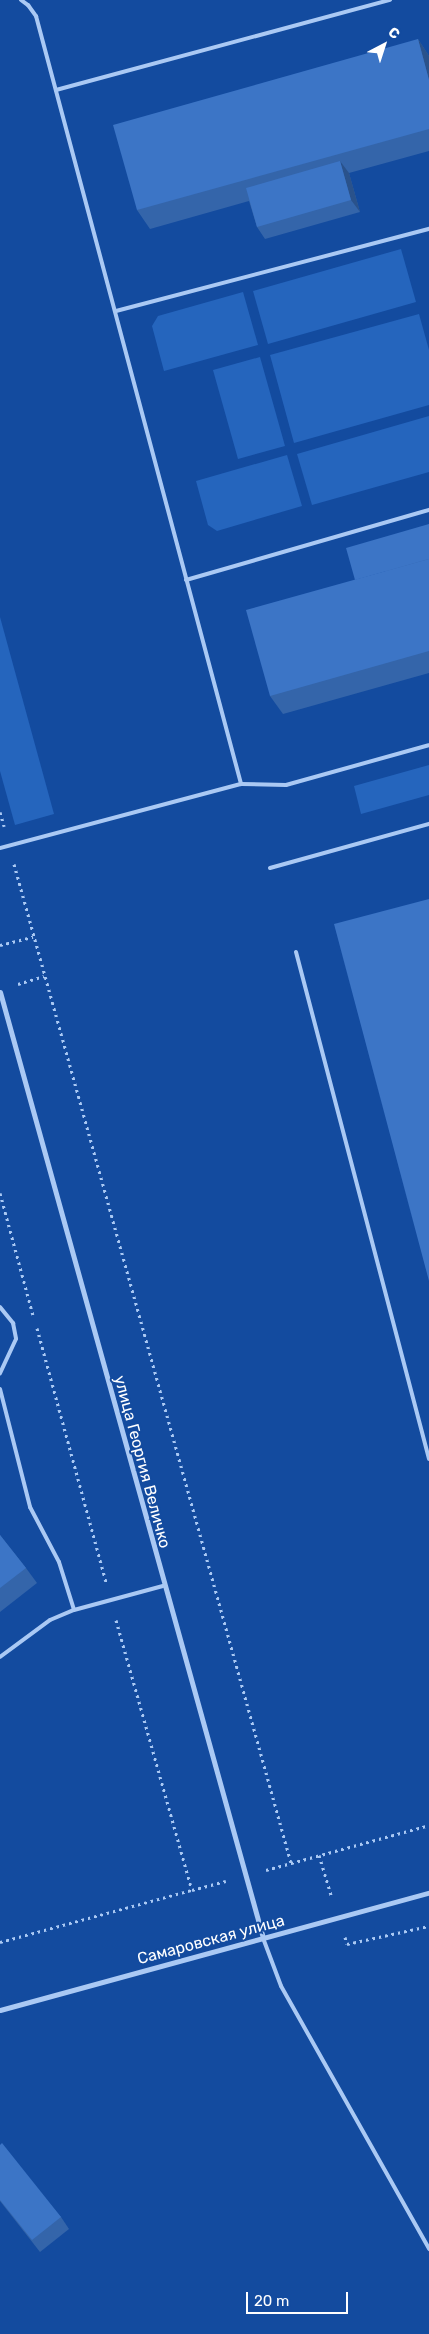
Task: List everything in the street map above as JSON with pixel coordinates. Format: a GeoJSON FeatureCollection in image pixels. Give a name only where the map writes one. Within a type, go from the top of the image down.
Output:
{"type":"FeatureCollection","features":[{"type":"Feature","properties":{"kind":"street","name":"улица Георгия Величко"},"geometry":{"type":"LineString","coordinates":[[0,992],[163,1586],[263,1938]]}},
{"type":"Feature","properties":{"kind":"street","name":"Самаровская улица"},"geometry":{"type":"LineString","coordinates":[[0,2010],[429,1893]]}},
{"type":"Feature","properties":{"kind":"lane"},"geometry":{"type":"LineString","coordinates":[[21,0],[28,5],[36,16],[116,311],[240,784]]}},
{"type":"Feature","properties":{"kind":"lane"},"geometry":{"type":"LineString","coordinates":[[56,90],[390,0]]}},
{"type":"Feature","properties":{"kind":"lane"},"geometry":{"type":"LineString","coordinates":[[116,311],[429,229]]}},
{"type":"Feature","properties":{"kind":"lane"},"geometry":{"type":"LineString","coordinates":[[186,580],[429,510]]}},
{"type":"Feature","properties":{"kind":"lane"},"geometry":{"type":"LineString","coordinates":[[0,848],[240,784],[286,785],[429,745]]}},
{"type":"Feature","properties":{"kind":"lane"},"geometry":{"type":"LineString","coordinates":[[270,868],[429,824]]}},
{"type":"Feature","properties":{"kind":"lane"},"geometry":{"type":"LineString","coordinates":[[296,952],[429,1459]]}},
{"type":"Feature","properties":{"kind":"lane"},"geometry":{"type":"LineString","coordinates":[[0,1306],[13,1323],[16,1339],[0,1374]]}},
{"type":"Feature","properties":{"kind":"lane"},"geometry":{"type":"LineString","coordinates":[[0,1389],[30,1506],[59,1562],[74,1610]]}},
{"type":"Feature","properties":{"kind":"lane"},"geometry":{"type":"LineString","coordinates":[[0,1657],[36,1628],[50,1620],[74,1610],[163,1586]]}},
{"type":"Feature","properties":{"kind":"lane"},"geometry":{"type":"LineString","coordinates":[[263,1938],[281,1986],[429,2249]]}},
{"type":"Feature","properties":{"kind":"path"},"geometry":{"type":"LineString","coordinates":[[0,812],[33,937],[291,1863]]}},
{"type":"Feature","properties":{"kind":"path"},"geometry":{"type":"LineString","coordinates":[[0,945],[33,937]]}},
{"type":"Feature","properties":{"kind":"path"},"geometry":{"type":"LineString","coordinates":[[9,986],[44,976]]}},
{"type":"Feature","properties":{"kind":"path"},"geometry":{"type":"LineString","coordinates":[[0,1194],[34,1317]]}},
{"type":"Feature","properties":{"kind":"path"},"geometry":{"type":"LineString","coordinates":[[36,1326],[192,1890]]}},
{"type":"Feature","properties":{"kind":"path"},"geometry":{"type":"LineString","coordinates":[[0,1942],[429,1825]]}},
{"type":"Feature","properties":{"kind":"shaded area"},"geometry":{"type":"Polygon","coordinates":[[[401,249],[416,302],[268,344],[253,291],[401,249]]]}},
{"type":"Feature","properties":{"kind":"shaded area"},"geometry":{"type":"Polygon","coordinates":[[[243,292],[258,345],[164,371],[152,326],[158,316],[243,292]]]}},
{"type":"Feature","properties":{"kind":"shaded area"},"geometry":{"type":"Polygon","coordinates":[[[419,314],[429,350],[429,405],[294,443],[270,355],[419,314]]]}},
{"type":"Feature","properties":{"kind":"shaded area"},"geometry":{"type":"Polygon","coordinates":[[[260,357],[285,446],[238,459],[213,370],[260,357]]]}},
{"type":"Feature","properties":{"kind":"shaded area"},"geometry":{"type":"Polygon","coordinates":[[[429,416],[429,472],[312,505],[297,454],[429,416]]]}},
{"type":"Feature","properties":{"kind":"shaded area"},"geometry":{"type":"Polygon","coordinates":[[[287,455],[302,506],[217,531],[208,525],[196,481],[287,455]]]}},
{"type":"Feature","properties":{"kind":"shaded area"},"geometry":{"type":"Polygon","coordinates":[[[0,617],[54,814],[15,825],[0,771],[0,617]]]}},
{"type":"Feature","properties":{"kind":"shaded area"},"geometry":{"type":"Polygon","coordinates":[[[429,765],[429,795],[361,814],[354,786],[429,765]]]}},
{"type":"Feature","properties":{"kind":"building"},"geometry":{"type":"Polygon","coordinates":[[[418,39],[429,80],[429,129],[137,210],[113,125],[418,39]]]}},
{"type":"Feature","properties":{"kind":"building"},"geometry":{"type":"Polygon","coordinates":[[[340,161],[351,200],[257,227],[246,188],[340,161]]]}},
{"type":"Feature","properties":{"kind":"building"},"geometry":{"type":"Polygon","coordinates":[[[429,524],[429,559],[355,580],[346,548],[429,524]]]}},
{"type":"Feature","properties":{"kind":"building"},"geometry":{"type":"Polygon","coordinates":[[[429,559],[429,651],[270,696],[246,610],[429,559]]]}},
{"type":"Feature","properties":{"kind":"building"},"geometry":{"type":"Polygon","coordinates":[[[429,899],[429,1281],[334,924],[429,899]]]}},
{"type":"Feature","properties":{"kind":"building"},"geometry":{"type":"Polygon","coordinates":[[[0,1535],[26,1568],[0,1588],[0,1535]]]}},
{"type":"Feature","properties":{"kind":"building"},"geometry":{"type":"Polygon","coordinates":[[[2,2143],[61,2217],[32,2240],[0,2200],[0,2145],[2,2143]]]}}]}
